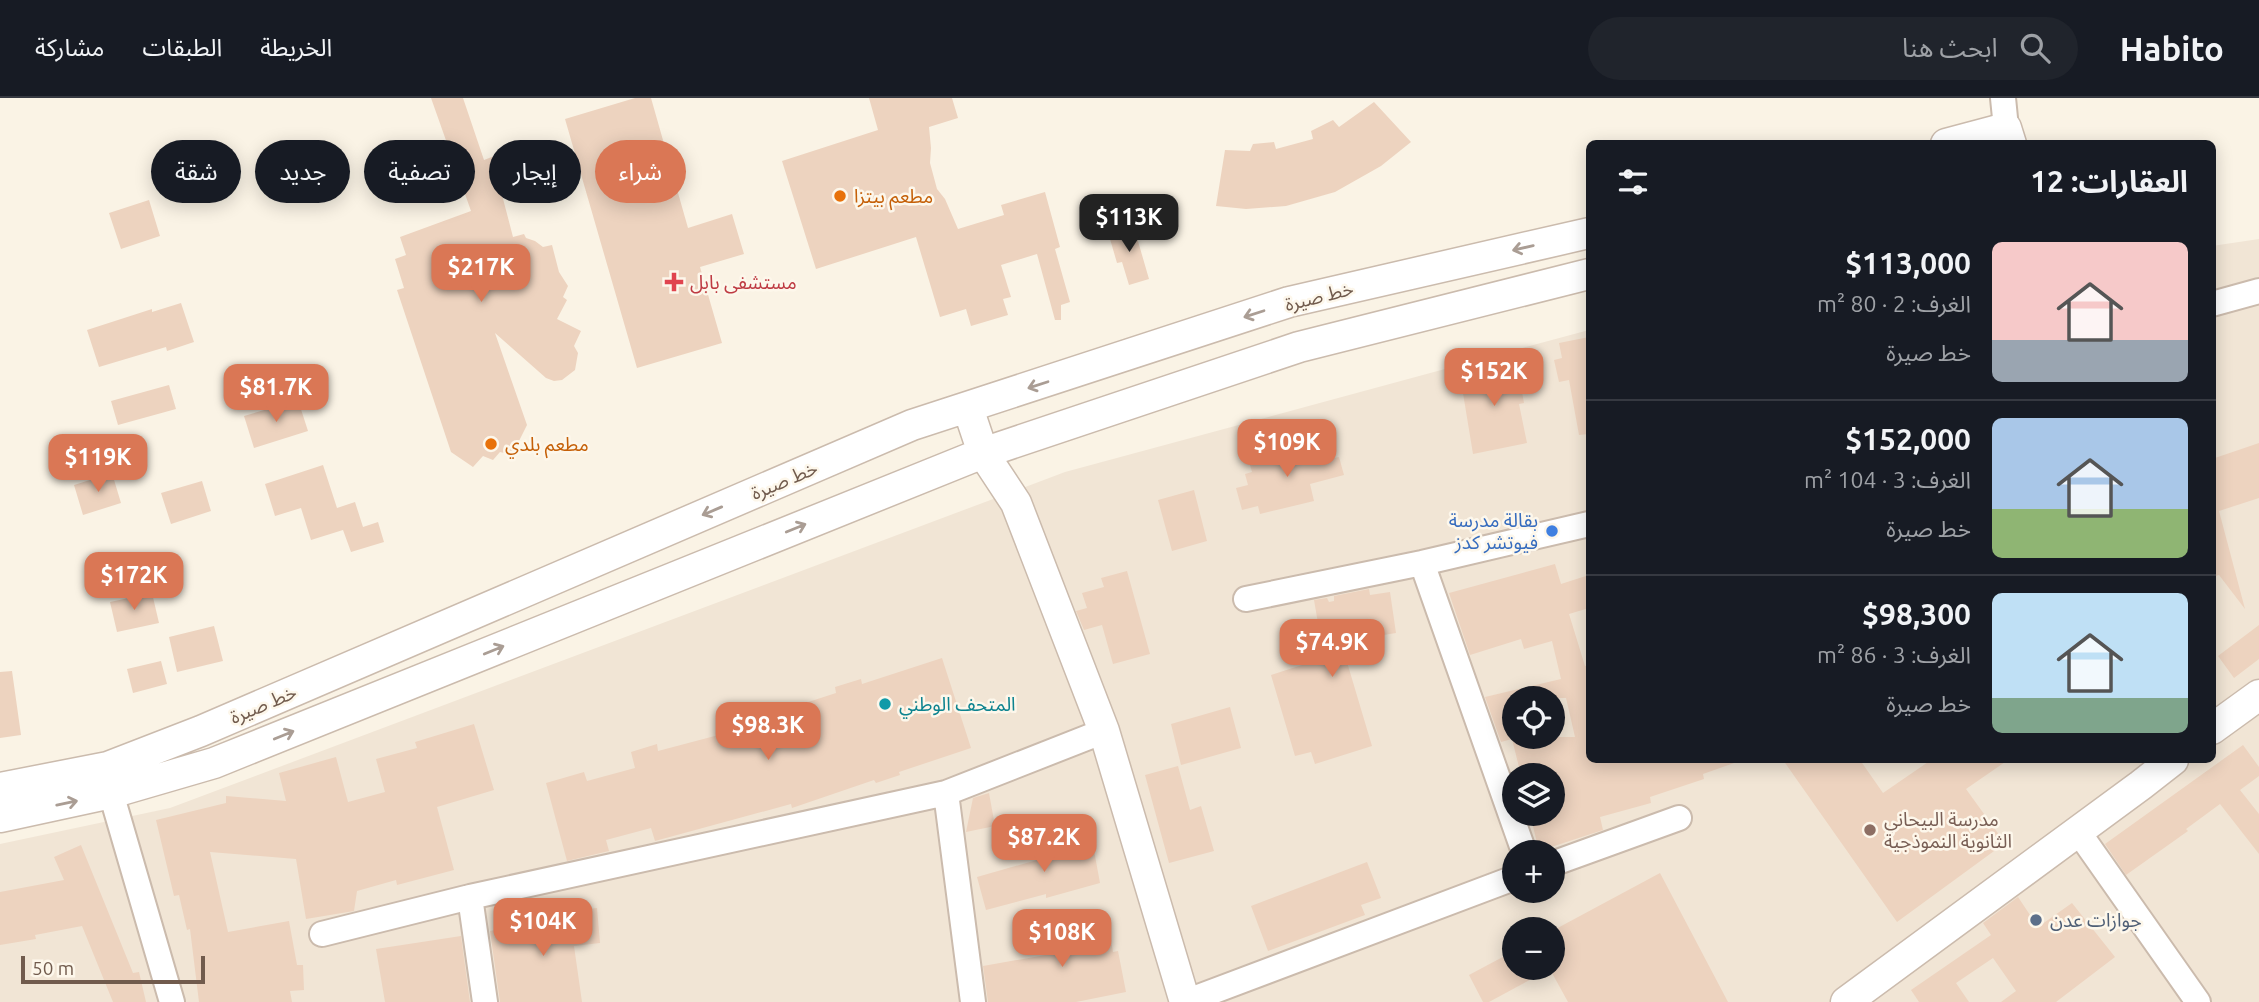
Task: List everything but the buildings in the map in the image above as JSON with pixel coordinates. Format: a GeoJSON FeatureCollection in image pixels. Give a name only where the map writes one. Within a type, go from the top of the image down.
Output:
{"type":"FeatureCollection","features":[{"type":"Feature","properties":{"kind":"street"},"geometry":{"type":"LineString","coordinates":[[1978,140],[2009,136],[2003,98]]}},
{"type":"Feature","properties":{"kind":"street","name":"خط صيرة"},"geometry":{"type":"LineString","coordinates":[[0,817],[110,780],[201,731],[912,425],[1289,302],[1586,234]]}},
{"type":"Feature","properties":{"kind":"street","name":"خط صيرة"},"geometry":{"type":"LineString","coordinates":[[0,789],[110,780],[214,763],[983,453],[1299,347],[1586,275]]}},
{"type":"Feature","properties":{"kind":"street"},"geometry":{"type":"LineString","coordinates":[[2216,303],[2259,291]]}},
{"type":"Feature","properties":{"kind":"street"},"geometry":{"type":"LineString","coordinates":[[968,408],[983,453],[1016,503],[1104,731],[1185,1002],[1502,883]]}},
{"type":"Feature","properties":{"kind":"street"},"geometry":{"type":"LineString","coordinates":[[1246,599],[1586,525]]}},
{"type":"Feature","properties":{"kind":"street"},"geometry":{"type":"LineString","coordinates":[[1422,562],[1520,840]]}},
{"type":"Feature","properties":{"kind":"street"},"geometry":{"type":"LineString","coordinates":[[2216,726],[2259,695]]}},
{"type":"Feature","properties":{"kind":"street"},"geometry":{"type":"LineString","coordinates":[[322,934],[470,897],[946,793],[1104,731]]}},
{"type":"Feature","properties":{"kind":"street"},"geometry":{"type":"LineString","coordinates":[[1846,1002],[2169,763]]}},
{"type":"Feature","properties":{"kind":"street"},"geometry":{"type":"LineString","coordinates":[[110,780],[172,1002]]}},
{"type":"Feature","properties":{"kind":"street"},"geometry":{"type":"LineString","coordinates":[[946,793],[973,1002]]}},
{"type":"Feature","properties":{"kind":"street"},"geometry":{"type":"LineString","coordinates":[[1565,859],[1679,818]]}},
{"type":"Feature","properties":{"kind":"street"},"geometry":{"type":"LineString","coordinates":[[2077,830],[2198,1002]]}},
{"type":"Feature","properties":{"kind":"street"},"geometry":{"type":"LineString","coordinates":[[470,897],[485,1002]]}},
{"type":"Feature","properties":{"kind":"shaded area"},"geometry":{"type":"Polygon","coordinates":[[[2259,239],[2259,1002],[0,1002],[0,844],[170,808],[1065,472],[1586,331],[1586,763],[2216,763],[2216,245],[2259,239]]]}},
{"type":"Feature","properties":{"kind":"place","name":"مطعم بيتزا"},"geometry":{"type":"Point","coordinates":[840,196]}},
{"type":"Feature","properties":{"kind":"place","name":"مستشفى بابل"},"geometry":{"type":"Point","coordinates":[674,282]}},
{"type":"Feature","properties":{"kind":"place","name":"مطعم بلدي"},"geometry":{"type":"Point","coordinates":[491,444]}},
{"type":"Feature","properties":{"kind":"place","name":"بقالة مدرسة فيوتشر كدز"},"geometry":{"type":"Point","coordinates":[1552,531]}},
{"type":"Feature","properties":{"kind":"place","name":"المتحف الوطني"},"geometry":{"type":"Point","coordinates":[885,704]}},
{"type":"Feature","properties":{"kind":"place","name":"مدرسة البيحاني الثانوية النموذجية"},"geometry":{"type":"Point","coordinates":[1870,830]}},
{"type":"Feature","properties":{"kind":"place","name":"جوازات عدن"},"geometry":{"type":"Point","coordinates":[2036,920]}}]}
